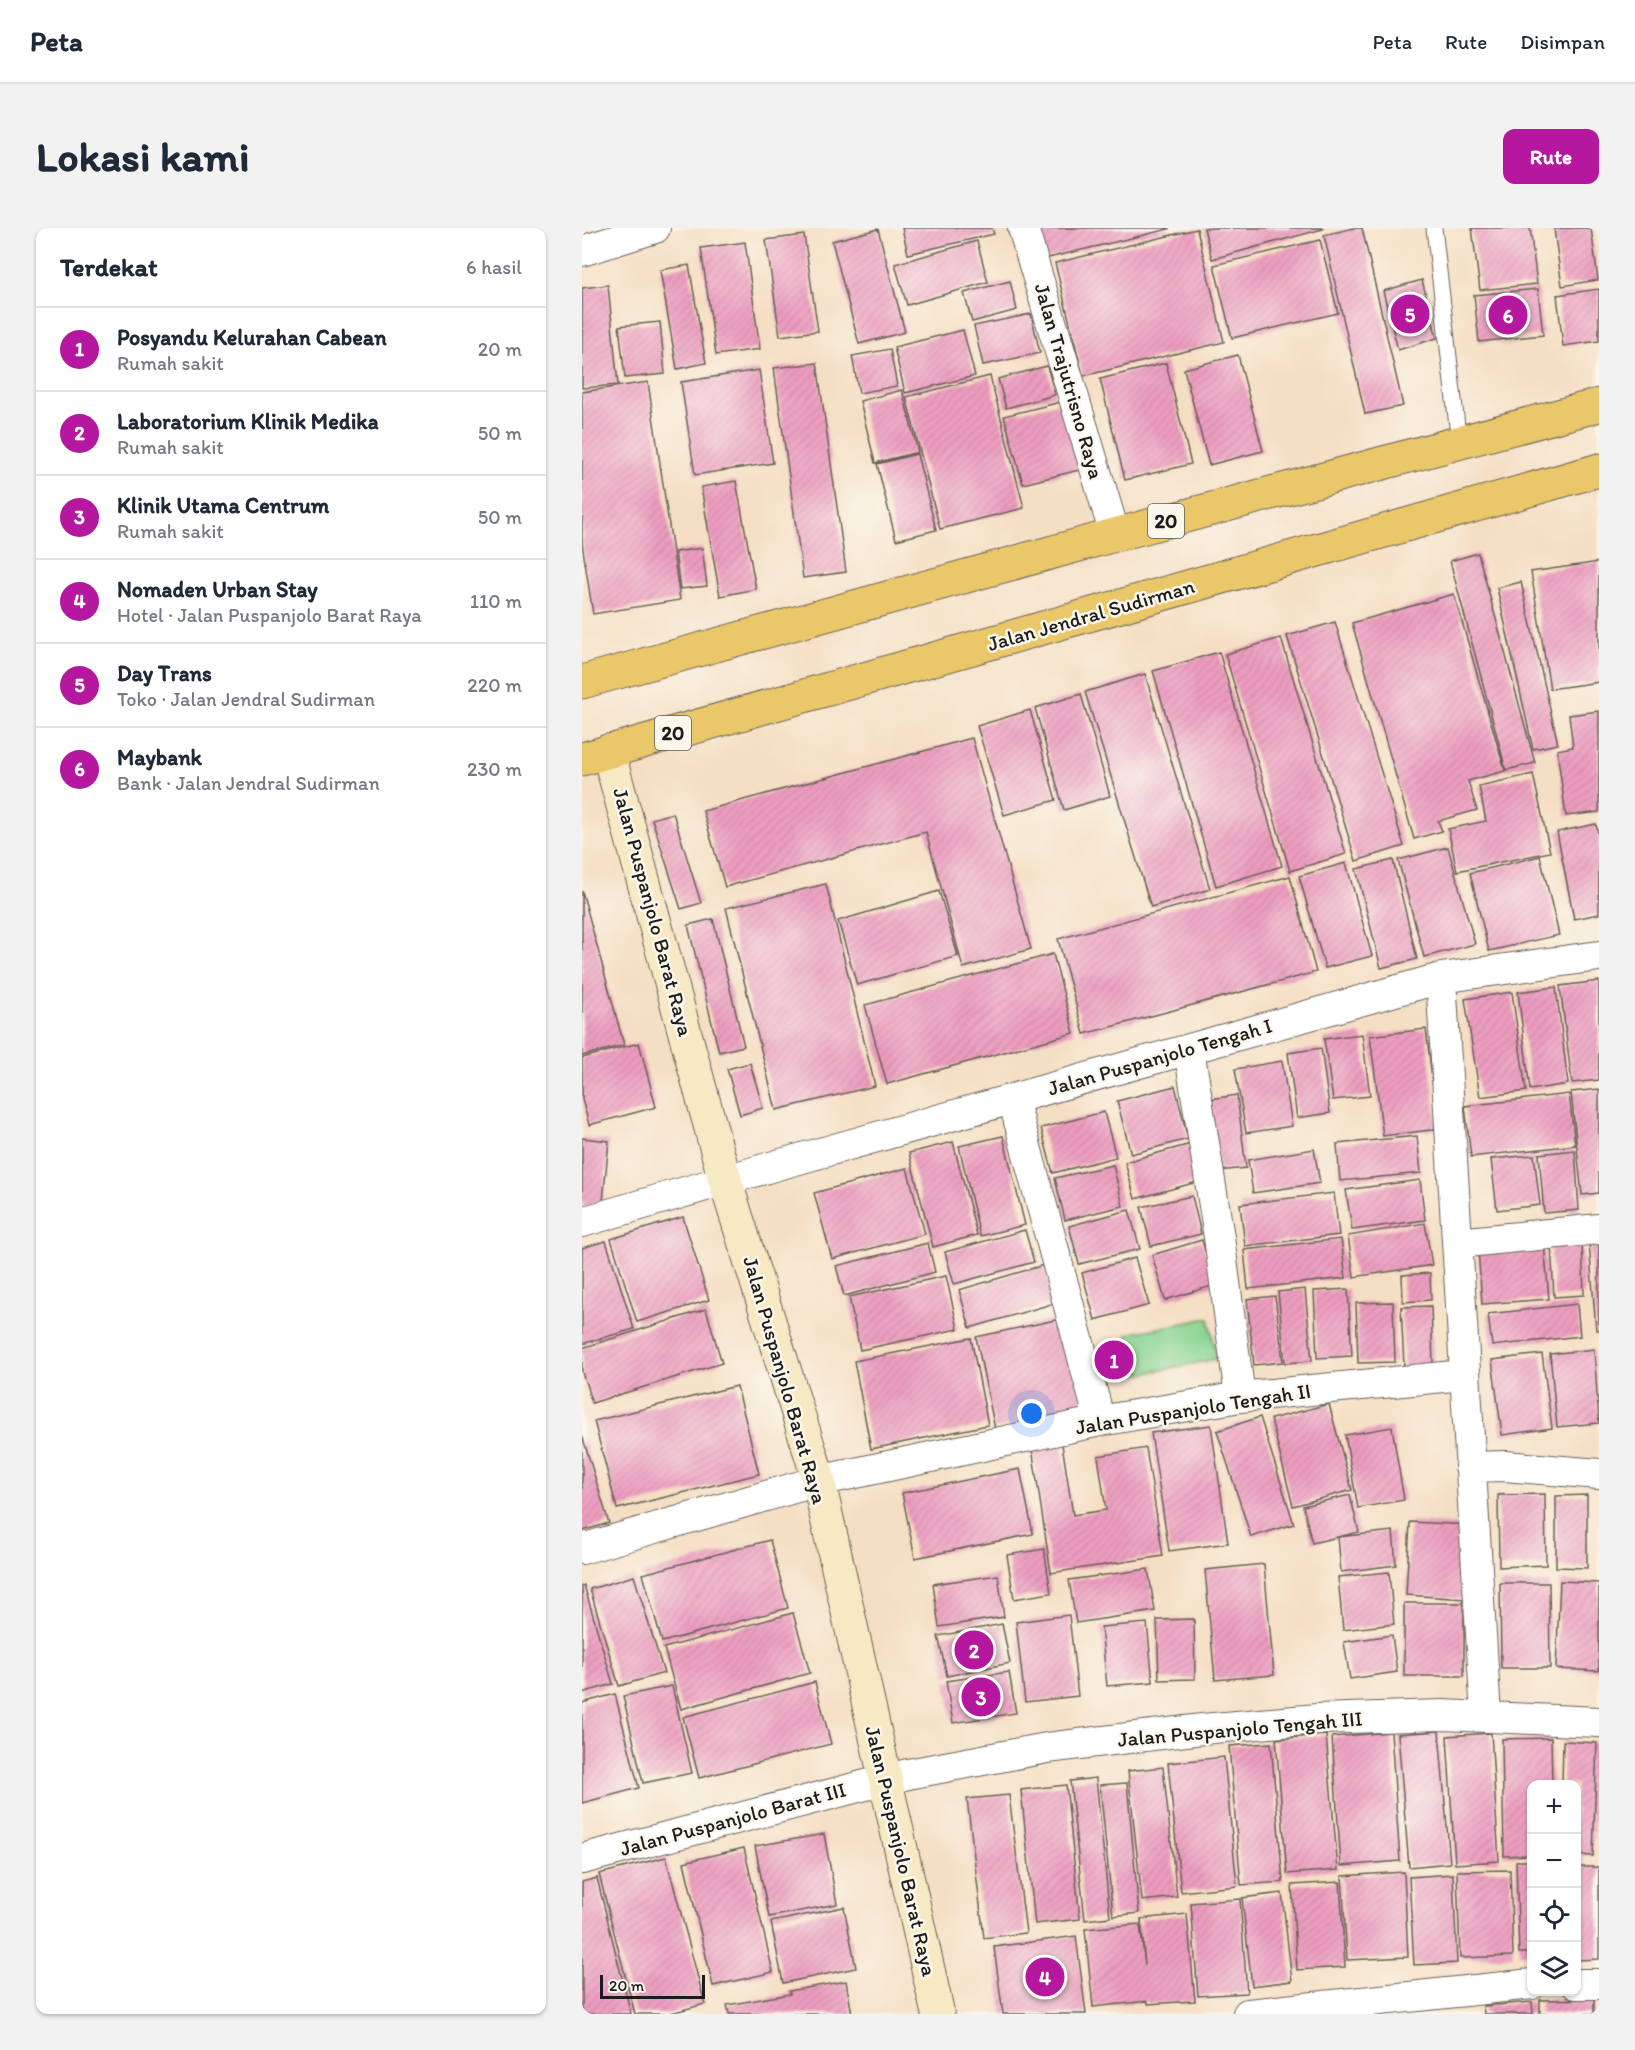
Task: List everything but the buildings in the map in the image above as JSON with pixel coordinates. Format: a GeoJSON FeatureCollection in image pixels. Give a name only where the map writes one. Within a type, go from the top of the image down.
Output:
{"type":"FeatureCollection","features":[{"type":"Feature","properties":{"kind":"highway","name":"20"},"geometry":{"type":"LineString","coordinates":[[582,682],[1599,405]]}},
{"type":"Feature","properties":{"kind":"highway","name":"Jalan Jendral Sudirman"},"geometry":{"type":"LineString","coordinates":[[595,755],[1599,470]]}},
{"type":"Feature","properties":{"kind":"street"},"geometry":{"type":"LineString","coordinates":[[582,251],[655,228]]}},
{"type":"Feature","properties":{"kind":"street","name":"Jalan Trajutrisno Raya"},"geometry":{"type":"LineString","coordinates":[[1023,228],[1115,535]]}},
{"type":"Feature","properties":{"kind":"street","name":"Jalan Puspanjolo Barat Raya"},"geometry":{"type":"LineString","coordinates":[[595,755],[814,1462],[938,2014]]}},
{"type":"Feature","properties":{"kind":"street","name":"Jalan Puspanjolo Tengah I"},"geometry":{"type":"LineString","coordinates":[[582,1222],[1441,978],[1599,956]]}},
{"type":"Feature","properties":{"kind":"street"},"geometry":{"type":"LineString","coordinates":[[1441,978],[1486,1716]]}},
{"type":"Feature","properties":{"kind":"street"},"geometry":{"type":"LineString","coordinates":[[1189,1049],[1219,1236],[1240,1397]]}},
{"type":"Feature","properties":{"kind":"street"},"geometry":{"type":"LineString","coordinates":[[1013,1098],[1101,1421]]}},
{"type":"Feature","properties":{"kind":"street"},"geometry":{"type":"LineString","coordinates":[[1457,1242],[1599,1229]]}},
{"type":"Feature","properties":{"kind":"street","name":"Jalan Puspanjolo Tengah II"},"geometry":{"type":"LineString","coordinates":[[582,1549],[818,1481],[1101,1421],[1240,1397],[1464,1375]]}},
{"type":"Feature","properties":{"kind":"street"},"geometry":{"type":"LineString","coordinates":[[1470,1467],[1505,1466],[1599,1474]]}},
{"type":"Feature","properties":{"kind":"street","name":"Jalan Puspanjolo Tengah III"},"geometry":{"type":"LineString","coordinates":[[885,1780],[1047,1748],[1202,1729],[1317,1719],[1442,1715],[1599,1722]]}},
{"type":"Feature","properties":{"kind":"street","name":"Jalan Puspanjolo Barat III"},"geometry":{"type":"LineString","coordinates":[[582,1859],[885,1780]]}},
{"type":"Feature","properties":{"kind":"street"},"geometry":{"type":"LineString","coordinates":[[1581,1984],[1599,1984]]}},
{"type":"Feature","properties":{"kind":"street"},"geometry":{"type":"LineString","coordinates":[[1248,2014],[1527,1985]]}},
{"type":"Feature","properties":{"kind":"lane"},"geometry":{"type":"LineString","coordinates":[[1434,228],[1459,443]]}},
{"type":"Feature","properties":{"kind":"green space"},"geometry":{"type":"Polygon","coordinates":[[[1209,1318],[1217,1359],[1136,1375],[1127,1334],[1209,1318]]]}},
{"type":"Feature","properties":{"kind":"place","name":"Day Trans"},"geometry":{"type":"Point","coordinates":[1410,314]}},
{"type":"Feature","properties":{"kind":"place","name":"Maybank"},"geometry":{"type":"Point","coordinates":[1508,315]}},
{"type":"Feature","properties":{"kind":"place","name":"Posyandu Kelurahan Cabean"},"geometry":{"type":"Point","coordinates":[1114,1360]}},
{"type":"Feature","properties":{"kind":"place","name":"Laboratorium Klinik Medika"},"geometry":{"type":"Point","coordinates":[974,1650]}},
{"type":"Feature","properties":{"kind":"place","name":"Klinik Utama Centrum"},"geometry":{"type":"Point","coordinates":[981,1697]}},
{"type":"Feature","properties":{"kind":"place","name":"Nomaden Urban Stay"},"geometry":{"type":"Point","coordinates":[1045,1977]}}]}
